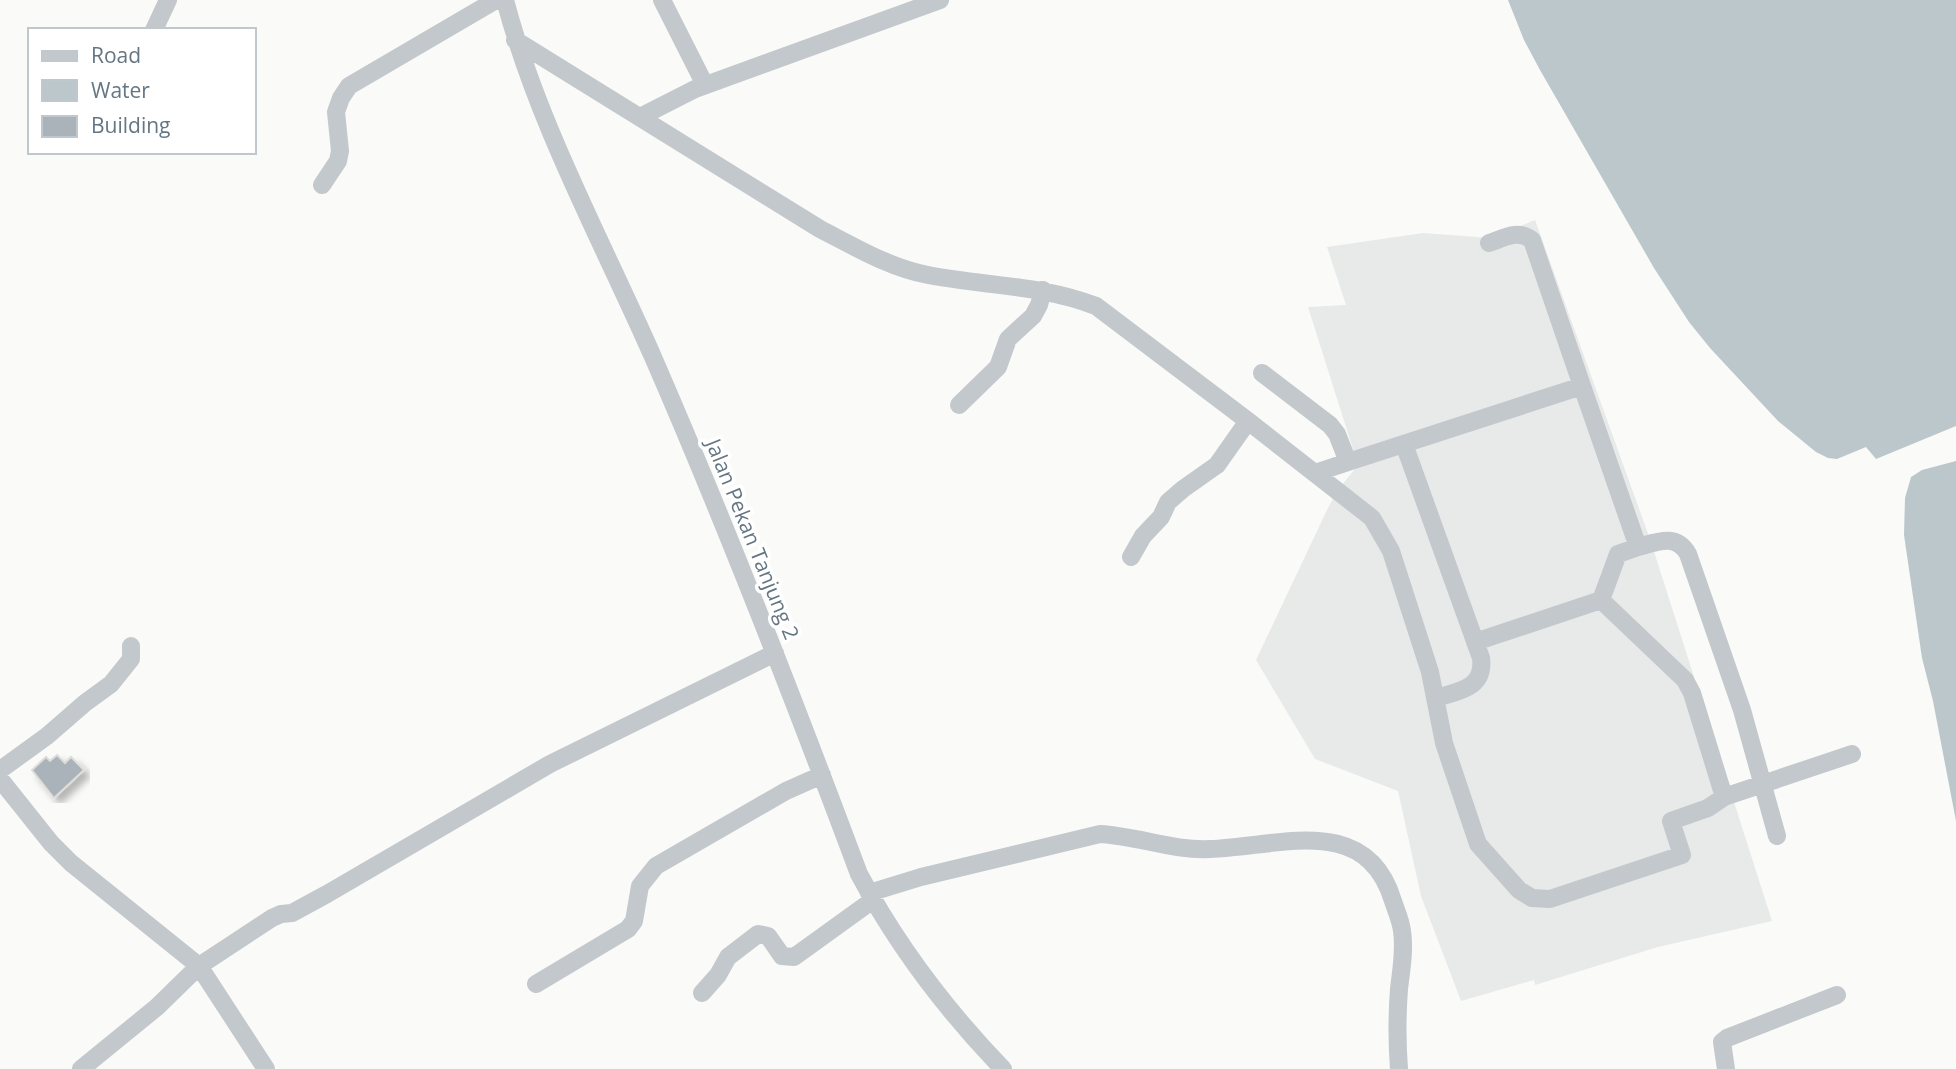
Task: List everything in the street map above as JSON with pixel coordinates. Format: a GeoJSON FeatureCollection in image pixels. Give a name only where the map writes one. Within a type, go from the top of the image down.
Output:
{"type":"FeatureCollection","features":[{"type":"Feature","properties":{"kind":"street"},"geometry":{"type":"LineString","coordinates":[[155,28],[168,0]]}},
{"type":"Feature","properties":{"kind":"street"},"geometry":{"type":"LineString","coordinates":[[322,185],[338,161],[340,151],[336,112],[349,86],[496,0]]}},
{"type":"Feature","properties":{"kind":"street","name":"Jalan Pekan Tanjung 2"},"geometry":{"type":"LineString","coordinates":[[505,0],[516,40],[541,107],[653,357],[709,490],[775,653],[859,874],[936,994],[1003,1069]]}},
{"type":"Feature","properties":{"kind":"street"},"geometry":{"type":"LineString","coordinates":[[662,0],[705,85]]}},
{"type":"Feature","properties":{"kind":"street"},"geometry":{"type":"LineString","coordinates":[[640,117],[705,85],[940,0]]}},
{"type":"Feature","properties":{"kind":"street"},"geometry":{"type":"LineString","coordinates":[[516,40],[820,229],[888,262],[928,275],[1072,296],[1097,306],[1372,518],[1391,551],[1430,672],[1444,743],[1478,844],[1505,877],[1532,898],[1550,899],[1682,855],[1671,821],[1708,808],[1724,797],[1852,754]]}},
{"type":"Feature","properties":{"kind":"street"},"geometry":{"type":"LineString","coordinates":[[1489,243],[1517,233],[1532,240],[1638,547]]}},
{"type":"Feature","properties":{"kind":"street"},"geometry":{"type":"LineString","coordinates":[[959,405],[998,367],[1009,339],[1033,316],[1040,305],[1043,290]]}},
{"type":"Feature","properties":{"kind":"street"},"geometry":{"type":"LineString","coordinates":[[1262,373],[1329,425],[1337,434],[1348,462]]}},
{"type":"Feature","properties":{"kind":"street"},"geometry":{"type":"LineString","coordinates":[[1315,472],[1582,386]]}},
{"type":"Feature","properties":{"kind":"street"},"geometry":{"type":"LineString","coordinates":[[1132,557],[1143,536],[1161,517],[1168,502],[1217,465],[1248,421]]}},
{"type":"Feature","properties":{"kind":"street"},"geometry":{"type":"LineString","coordinates":[[1404,444],[1482,667],[1475,683],[1469,688],[1436,698]]}},
{"type":"Feature","properties":{"kind":"street"},"geometry":{"type":"LineString","coordinates":[[1601,600],[1618,554],[1664,540],[1675,540],[1683,546],[1742,709],[1777,836]]}},
{"type":"Feature","properties":{"kind":"street"},"geometry":{"type":"LineString","coordinates":[[1475,642],[1601,600]]}},
{"type":"Feature","properties":{"kind":"street"},"geometry":{"type":"LineString","coordinates":[[1601,600],[1685,680],[1692,693],[1724,797]]}},
{"type":"Feature","properties":{"kind":"street"},"geometry":{"type":"LineString","coordinates":[[0,770],[111,684],[131,659],[131,646]]}},
{"type":"Feature","properties":{"kind":"street"},"geometry":{"type":"LineString","coordinates":[[81,1069],[157,1007],[199,966],[272,918],[292,913],[327,894],[550,764],[775,653]]}},
{"type":"Feature","properties":{"kind":"street"},"geometry":{"type":"LineString","coordinates":[[536,984],[628,929],[634,921],[640,886],[645,876],[656,866],[786,791],[822,775]]}},
{"type":"Feature","properties":{"kind":"street"},"geometry":{"type":"LineString","coordinates":[[0,779],[51,843],[76,868],[126,905],[199,966],[266,1069]]}},
{"type":"Feature","properties":{"kind":"street"},"geometry":{"type":"LineString","coordinates":[[702,993],[718,975],[728,957],[758,934],[768,936],[782,956],[794,957],[871,896],[933,874],[1100,834],[1208,849],[1309,839],[1335,842],[1360,853],[1378,867],[1390,892],[1402,931],[1397,1035],[1399,1069]]}},
{"type":"Feature","properties":{"kind":"street"},"geometry":{"type":"LineString","coordinates":[[1726,1069],[1722,1042],[1727,1038],[1837,995]]}},
{"type":"Feature","properties":{"kind":"shaded area"},"geometry":{"type":"Polygon","coordinates":[[[1535,220],[1650,539],[1772,921],[1658,947],[1535,985],[1534,980],[1461,1001],[1421,896],[1398,791],[1315,759],[1256,660],[1327,510],[1337,491],[1358,465],[1308,307],[1346,305],[1327,247],[1423,233],[1491,238],[1535,220]]]}},
{"type":"Feature","properties":{"kind":"water"},"geometry":{"type":"Polygon","coordinates":[[[1508,0],[1956,0],[1956,426],[1876,459],[1866,447],[1837,459],[1816,452],[1778,421],[1710,348],[1689,322],[1654,268],[1540,70],[1508,0]]]}},
{"type":"Feature","properties":{"kind":"water"},"geometry":{"type":"Polygon","coordinates":[[[1956,461],[1956,821],[1922,658],[1904,535],[1905,498],[1911,477],[1922,470],[1956,461]]]}},
{"type":"Feature","properties":{"kind":"building"},"geometry":{"type":"Polygon","coordinates":[[[57,755],[65,763],[71,757],[84,770],[54,798],[32,770],[46,757],[50,761],[57,755]]]}}]}
